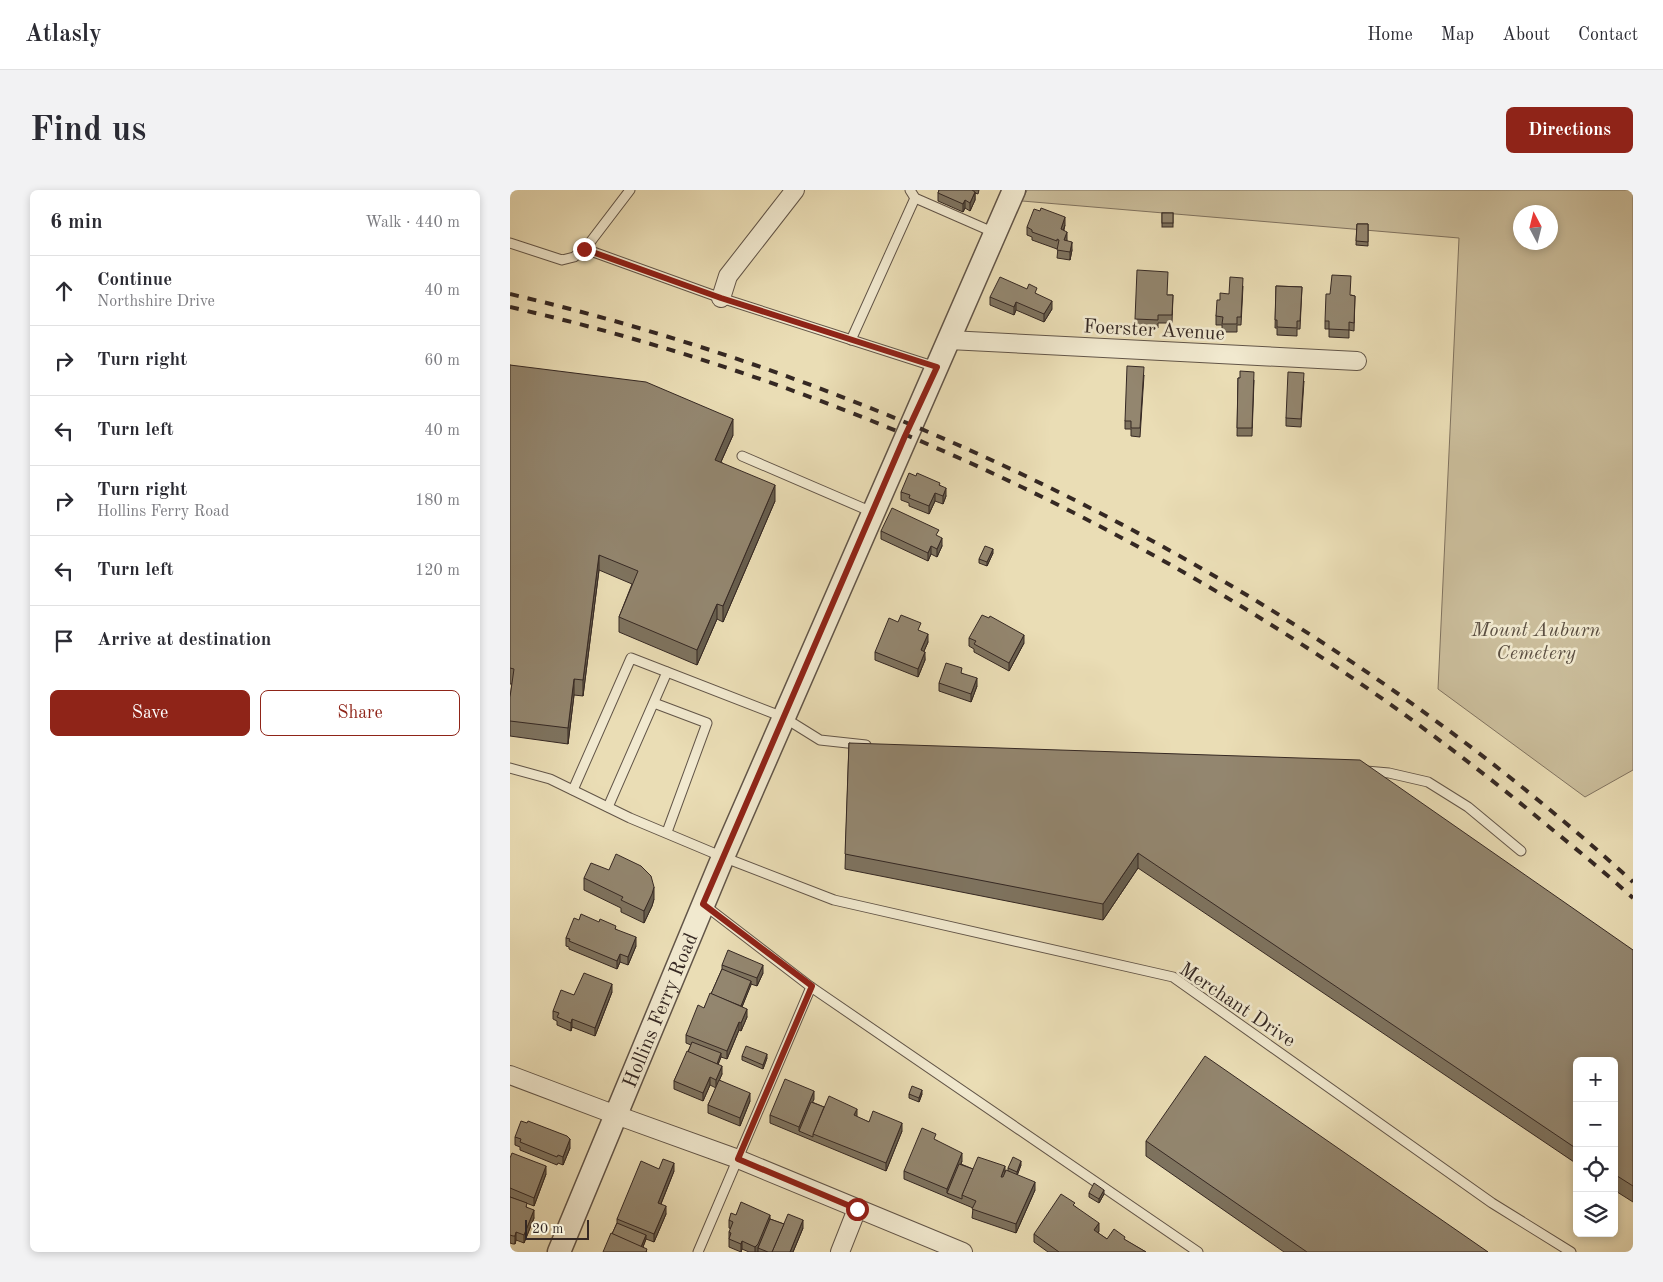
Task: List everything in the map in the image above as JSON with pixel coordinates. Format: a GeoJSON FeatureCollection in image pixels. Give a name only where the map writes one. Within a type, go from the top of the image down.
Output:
{"type":"FeatureCollection","features":[{"type":"Feature","properties":{"kind":"street"},"geometry":{"type":"LineString","coordinates":[[721,298],[728,276],[795,190]]}},
{"type":"Feature","properties":{"kind":"street","name":"Hollins Ferry Road"},"geometry":{"type":"LineString","coordinates":[[559,1252],[723,857],[1014,190]]}},
{"type":"Feature","properties":{"kind":"street","name":"Foerster Avenue"},"geometry":{"type":"LineString","coordinates":[[949,340],[1357,360]]}},
{"type":"Feature","properties":{"kind":"street"},"geometry":{"type":"LineString","coordinates":[[510,1075],[738,1159],[963,1252]]}},
{"type":"Feature","properties":{"kind":"street"},"geometry":{"type":"LineString","coordinates":[[840,1252],[857,1209]]}},
{"type":"Feature","properties":{"kind":"lane"},"geometry":{"type":"LineString","coordinates":[[510,243],[562,260],[574,257],[585,249],[630,190]]}},
{"type":"Feature","properties":{"kind":"lane"},"geometry":{"type":"LineString","coordinates":[[851,340],[913,194],[995,233]]}},
{"type":"Feature","properties":{"kind":"lane"},"geometry":{"type":"LineString","coordinates":[[585,249],[721,298],[937,367]]}},
{"type":"Feature","properties":{"kind":"lane"},"geometry":{"type":"LineString","coordinates":[[742,456],[872,512]]}},
{"type":"Feature","properties":{"kind":"lane"},"geometry":{"type":"LineString","coordinates":[[573,790],[631,658],[783,718],[820,740],[880,746]]}},
{"type":"Feature","properties":{"kind":"lane"},"geometry":{"type":"LineString","coordinates":[[608,807],[667,672]]}},
{"type":"Feature","properties":{"kind":"lane"},"geometry":{"type":"LineString","coordinates":[[654,703],[707,723],[667,832]]}},
{"type":"Feature","properties":{"kind":"lane","name":"Merchant Drive"},"geometry":{"type":"LineString","coordinates":[[510,768],[550,779],[630,818],[723,857],[834,900],[1173,977],[1492,1204],[1571,1252]]}},
{"type":"Feature","properties":{"kind":"lane"},"geometry":{"type":"LineString","coordinates":[[1354,770],[1389,772],[1428,782],[1468,807],[1521,851]]}},
{"type":"Feature","properties":{"kind":"lane"},"geometry":{"type":"LineString","coordinates":[[703,904],[812,986],[1198,1252]]}},
{"type":"Feature","properties":{"kind":"lane"},"geometry":{"type":"LineString","coordinates":[[698,1252],[812,986]]}},
{"type":"Feature","properties":{"kind":"green space","name":"Mount Auburn Cemetery"},"geometry":{"type":"Polygon","coordinates":[[[1027,190],[1633,190],[1633,770],[1585,797],[1438,689],[1459,238],[1022,201],[1027,190]]]}},
{"type":"Feature","properties":{"kind":"building"},"geometry":{"type":"Polygon","coordinates":[[[939,190],[972,190],[975,192],[970,203],[965,200],[963,204],[938,193],[939,190]]]}},
{"type":"Feature","properties":{"kind":"building"},"geometry":{"type":"Polygon","coordinates":[[[1041,208],[1065,217],[1061,229],[1067,232],[1064,240],[1072,242],[1070,252],[1057,250],[1059,240],[1057,239],[1057,241],[1032,232],[1027,227],[1034,209],[1040,211],[1041,208]]]}},
{"type":"Feature","properties":{"kind":"building"},"geometry":{"type":"Polygon","coordinates":[[[1162,213],[1173,213],[1173,223],[1162,223],[1162,213]]]}},
{"type":"Feature","properties":{"kind":"building"},"geometry":{"type":"Polygon","coordinates":[[[1357,224],[1368,224],[1368,242],[1356,241],[1357,224]]]}},
{"type":"Feature","properties":{"kind":"building"},"geometry":{"type":"Polygon","coordinates":[[[1137,270],[1168,272],[1167,295],[1173,295],[1172,315],[1158,315],[1158,320],[1135,319],[1137,270]]]}},
{"type":"Feature","properties":{"kind":"building"},"geometry":{"type":"Polygon","coordinates":[[[1332,275],[1351,276],[1350,295],[1355,296],[1354,323],[1349,322],[1349,330],[1329,329],[1329,321],[1325,321],[1326,294],[1330,294],[1332,275]]]}},
{"type":"Feature","properties":{"kind":"building"},"geometry":{"type":"Polygon","coordinates":[[[1000,277],[1027,289],[1029,284],[1037,288],[1035,293],[1052,301],[1044,314],[1016,302],[1014,307],[990,297],[1000,277]]]}},
{"type":"Feature","properties":{"kind":"building"},"geometry":{"type":"Polygon","coordinates":[[[1230,277],[1243,278],[1241,317],[1237,317],[1237,324],[1222,324],[1223,317],[1216,316],[1217,300],[1220,300],[1220,293],[1229,294],[1230,277]]]}},
{"type":"Feature","properties":{"kind":"building"},"geometry":{"type":"Polygon","coordinates":[[[1276,286],[1302,287],[1300,321],[1297,321],[1297,328],[1277,327],[1277,320],[1275,320],[1276,286]]]}},
{"type":"Feature","properties":{"kind":"building"},"geometry":{"type":"Polygon","coordinates":[[[510,365],[646,382],[733,419],[715,460],[775,485],[723,606],[717,604],[697,650],[619,617],[638,571],[599,555],[583,680],[574,679],[568,728],[510,721],[510,697],[514,669],[510,668],[510,365]]]}},
{"type":"Feature","properties":{"kind":"building"},"geometry":{"type":"Polygon","coordinates":[[[1127,366],[1144,367],[1140,428],[1131,428],[1131,421],[1125,421],[1127,366]]]}},
{"type":"Feature","properties":{"kind":"building"},"geometry":{"type":"Polygon","coordinates":[[[1240,371],[1254,372],[1252,428],[1237,428],[1238,378],[1240,378],[1240,371]]]}},
{"type":"Feature","properties":{"kind":"building"},"geometry":{"type":"Polygon","coordinates":[[[1288,372],[1304,373],[1301,419],[1286,418],[1288,372]]]}},
{"type":"Feature","properties":{"kind":"building"},"geometry":{"type":"Polygon","coordinates":[[[909,473],[916,476],[917,473],[940,483],[939,485],[946,488],[943,496],[935,493],[929,506],[909,498],[910,495],[901,492],[909,473]]]}},
{"type":"Feature","properties":{"kind":"building"},"geometry":{"type":"Polygon","coordinates":[[[892,508],[939,530],[936,535],[942,538],[937,549],[931,546],[928,553],[881,531],[892,508]]]}},
{"type":"Feature","properties":{"kind":"building"},"geometry":{"type":"Polygon","coordinates":[[[985,546],[993,549],[987,562],[979,559],[985,546]]]}},
{"type":"Feature","properties":{"kind":"building"},"geometry":{"type":"Polygon","coordinates":[[[901,615],[921,623],[918,630],[928,634],[921,650],[925,652],[918,669],[875,652],[889,618],[898,622],[901,615]]]}},
{"type":"Feature","properties":{"kind":"building"},"geometry":{"type":"Polygon","coordinates":[[[982,615],[989,618],[990,616],[1024,635],[1009,663],[974,644],[976,641],[969,638],[982,615]]]}},
{"type":"Feature","properties":{"kind":"building"},"geometry":{"type":"Polygon","coordinates":[[[946,663],[962,668],[961,673],[977,678],[971,694],[939,683],[946,663]]]}},
{"type":"Feature","properties":{"kind":"building"},"geometry":{"type":"Polygon","coordinates":[[[849,743],[1360,760],[1633,950],[1633,1186],[1618,1177],[1618,1057],[1573,1057],[1573,1146],[1138,853],[1103,904],[845,854],[849,743]]]}},
{"type":"Feature","properties":{"kind":"building"},"geometry":{"type":"Polygon","coordinates":[[[616,854],[641,866],[651,876],[654,887],[644,911],[621,900],[623,897],[584,878],[591,863],[609,870],[616,854]]]}},
{"type":"Feature","properties":{"kind":"building"},"geometry":{"type":"Polygon","coordinates":[[[581,914],[599,922],[600,919],[616,926],[615,929],[636,937],[628,957],[620,954],[617,961],[569,941],[570,939],[566,938],[574,918],[579,920],[581,914]]]}},
{"type":"Feature","properties":{"kind":"building"},"geometry":{"type":"Polygon","coordinates":[[[728,950],[763,965],[757,978],[722,965],[728,950]]]}},
{"type":"Feature","properties":{"kind":"building"},"geometry":{"type":"Polygon","coordinates":[[[722,969],[751,981],[741,1006],[711,994],[722,969]]]}},
{"type":"Feature","properties":{"kind":"building"},"geometry":{"type":"Polygon","coordinates":[[[584,973],[612,984],[595,1028],[572,1019],[571,1023],[557,1017],[559,1013],[553,1011],[561,990],[574,995],[584,973]]]}},
{"type":"Feature","properties":{"kind":"building"},"geometry":{"type":"Polygon","coordinates":[[[710,993],[747,1009],[741,1023],[739,1022],[727,1051],[686,1035],[698,1005],[704,1008],[710,993]]]}},
{"type":"Feature","properties":{"kind":"building"},"geometry":{"type":"Polygon","coordinates":[[[692,1042],[721,1053],[717,1064],[688,1052],[692,1042]]]}},
{"type":"Feature","properties":{"kind":"building"},"geometry":{"type":"Polygon","coordinates":[[[746,1046],[767,1054],[763,1065],[742,1056],[746,1046]]]}},
{"type":"Feature","properties":{"kind":"building"},"geometry":{"type":"Polygon","coordinates":[[[687,1051],[722,1066],[716,1080],[710,1077],[703,1093],[674,1081],[687,1051]]]}},
{"type":"Feature","properties":{"kind":"building"},"geometry":{"type":"Polygon","coordinates":[[[1205,1056],[1488,1252],[1307,1252],[1146,1141],[1205,1056]]]}},
{"type":"Feature","properties":{"kind":"building"},"geometry":{"type":"Polygon","coordinates":[[[785,1079],[814,1091],[799,1127],[770,1115],[785,1079]]]}},
{"type":"Feature","properties":{"kind":"building"},"geometry":{"type":"Polygon","coordinates":[[[719,1080],[750,1093],[740,1118],[708,1105],[719,1080]]]}},
{"type":"Feature","properties":{"kind":"building"},"geometry":{"type":"Polygon","coordinates":[[[912,1086],[922,1090],[919,1098],[909,1094],[912,1086]]]}},
{"type":"Feature","properties":{"kind":"building"},"geometry":{"type":"Polygon","coordinates":[[[829,1096],[857,1109],[854,1115],[869,1122],[873,1111],[902,1123],[886,1163],[813,1134],[829,1096]]]}},
{"type":"Feature","properties":{"kind":"building"},"geometry":{"type":"Polygon","coordinates":[[[811,1102],[824,1107],[813,1137],[799,1131],[811,1102]]]}},
{"type":"Feature","properties":{"kind":"building"},"geometry":{"type":"Polygon","coordinates":[[[521,1121],[527,1123],[528,1121],[567,1136],[570,1139],[563,1157],[558,1155],[557,1157],[520,1142],[521,1139],[515,1137],[521,1121]]]}},
{"type":"Feature","properties":{"kind":"building"},"geometry":{"type":"Polygon","coordinates":[[[922,1128],[936,1134],[934,1139],[962,1153],[947,1189],[904,1171],[922,1128]]]}},
{"type":"Feature","properties":{"kind":"building"},"geometry":{"type":"Polygon","coordinates":[[[512,1153],[546,1166],[534,1198],[510,1188],[510,1158],[512,1153]]]}},
{"type":"Feature","properties":{"kind":"building"},"geometry":{"type":"Polygon","coordinates":[[[978,1157],[1005,1166],[1001,1177],[1003,1177],[1006,1170],[1035,1182],[1016,1224],[972,1209],[976,1201],[962,1195],[978,1157]]]}},
{"type":"Feature","properties":{"kind":"building"},"geometry":{"type":"Polygon","coordinates":[[[1013,1157],[1021,1161],[1017,1172],[1008,1168],[1013,1157]]]}},
{"type":"Feature","properties":{"kind":"building"},"geometry":{"type":"Polygon","coordinates":[[[663,1159],[674,1163],[658,1203],[666,1206],[654,1234],[617,1219],[641,1161],[659,1169],[663,1159]]]}},
{"type":"Feature","properties":{"kind":"building"},"geometry":{"type":"Polygon","coordinates":[[[959,1164],[973,1169],[962,1199],[947,1193],[959,1164]]]}},
{"type":"Feature","properties":{"kind":"building"},"geometry":{"type":"Polygon","coordinates":[[[1094,1183],[1104,1190],[1099,1199],[1089,1193],[1094,1183]]]}},
{"type":"Feature","properties":{"kind":"building"},"geometry":{"type":"Polygon","coordinates":[[[1061,1194],[1099,1223],[1094,1230],[1107,1239],[1114,1229],[1125,1237],[1124,1239],[1146,1252],[1059,1252],[1034,1234],[1061,1194]]]}},
{"type":"Feature","properties":{"kind":"building"},"geometry":{"type":"Polygon","coordinates":[[[510,1197],[527,1203],[526,1207],[534,1210],[524,1235],[516,1232],[515,1236],[510,1235],[510,1197]]]}},
{"type":"Feature","properties":{"kind":"building"},"geometry":{"type":"Polygon","coordinates":[[[741,1202],[770,1215],[755,1247],[742,1241],[741,1244],[729,1239],[731,1233],[729,1232],[733,1222],[729,1220],[731,1213],[736,1215],[741,1202]]]}},
{"type":"Feature","properties":{"kind":"building"},"geometry":{"type":"Polygon","coordinates":[[[788,1214],[803,1220],[790,1252],[772,1252],[788,1214]]]}},
{"type":"Feature","properties":{"kind":"building"},"geometry":{"type":"Polygon","coordinates":[[[770,1219],[784,1224],[772,1252],[768,1252],[758,1248],[770,1219]]]}},
{"type":"Feature","properties":{"kind":"building"},"geometry":{"type":"Polygon","coordinates":[[[617,1223],[646,1235],[641,1247],[612,1234],[617,1223]]]}},
{"type":"Feature","properties":{"kind":"building"},"geometry":{"type":"Polygon","coordinates":[[[611,1233],[647,1249],[646,1252],[603,1252],[611,1233]]]}},
{"type":"Feature","properties":{"kind":"railway"},"geometry":{"type":"LineString","coordinates":[[510,294],[664,335],[815,387],[964,448],[1109,518],[1249,596],[1383,684],[1512,779],[1633,882]]}},
{"type":"Feature","properties":{"kind":"railway"},"geometry":{"type":"LineString","coordinates":[[510,307],[648,343],[783,387],[916,439],[1046,499],[1172,566],[1294,640],[1412,720],[1525,807],[1633,898]]}},
{"type":"Feature","properties":{"kind":"route"},"geometry":{"type":"LineString","coordinates":[[584,249],[721,298],[937,367],[905,436],[703,904],[812,986],[738,1159],[857,1209]]}}]}
